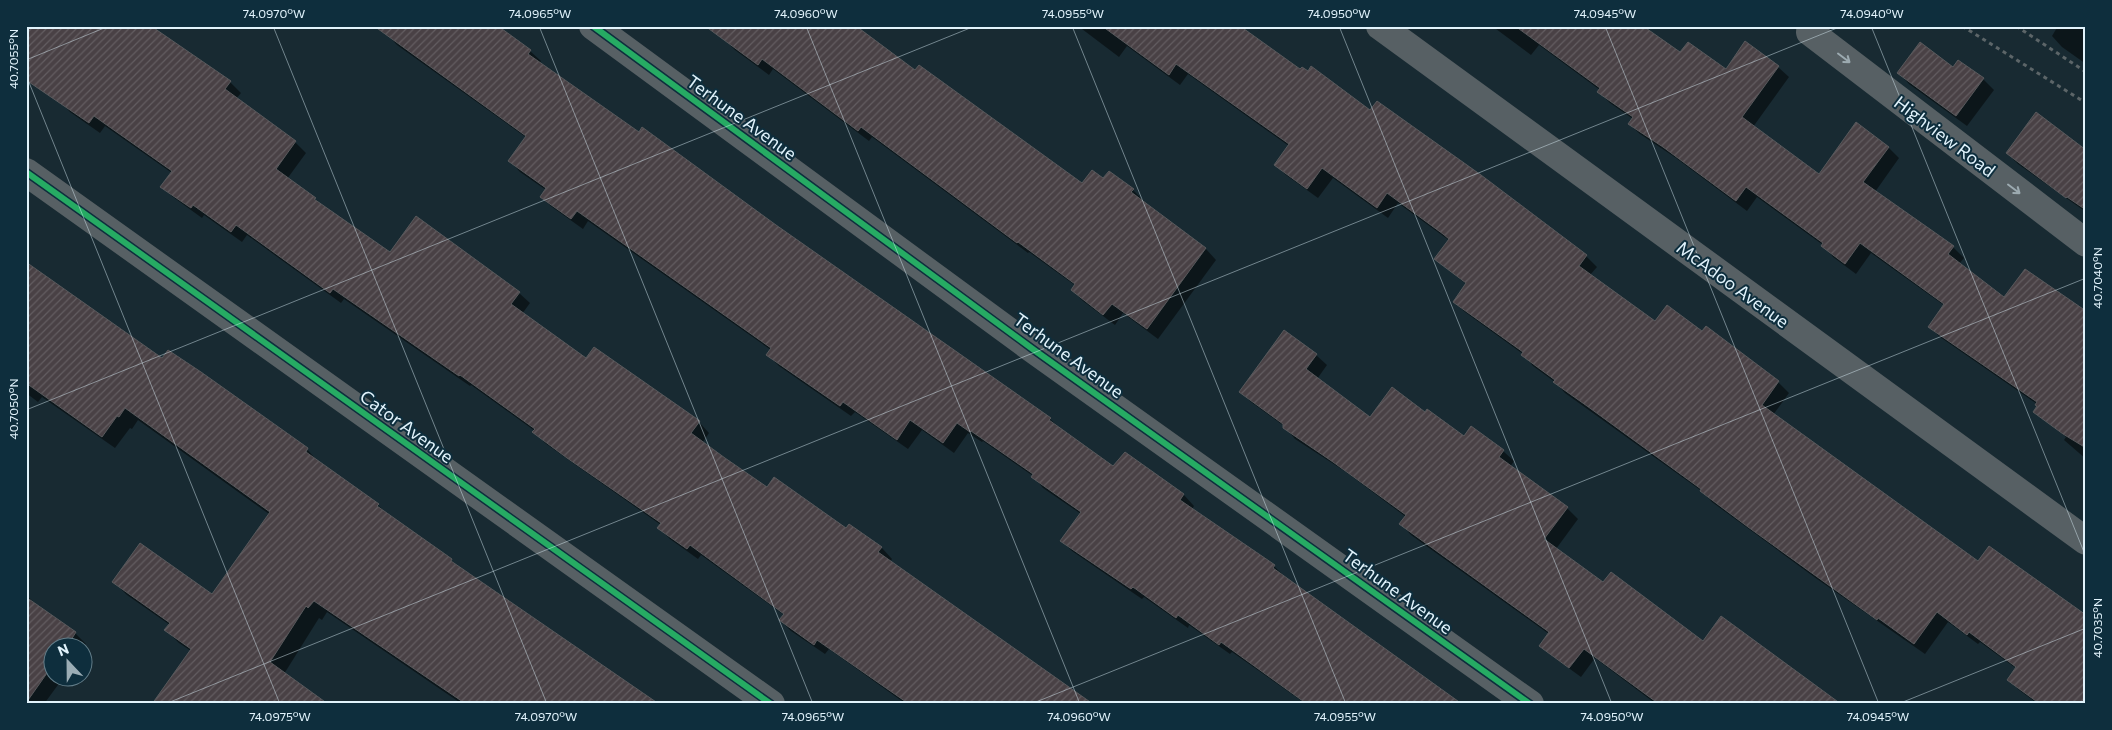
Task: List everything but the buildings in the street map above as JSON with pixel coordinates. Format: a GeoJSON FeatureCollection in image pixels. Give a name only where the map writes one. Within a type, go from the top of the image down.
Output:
{"type":"FeatureCollection","features":[{"type":"Feature","properties":{"kind":"street","name":"Terhune Avenue"},"geometry":{"type":"LineString","coordinates":[[593,26],[1043,356],[1530,704]]}},
{"type":"Feature","properties":{"kind":"street","name":"McAdoo Avenue"},"geometry":{"type":"LineString","coordinates":[[1380,26],[2086,541]]}},
{"type":"Feature","properties":{"kind":"street","name":"Highview Road"},"geometry":{"type":"LineString","coordinates":[[1813,26],[1810,32],[2086,243]]}},
{"type":"Feature","properties":{"kind":"street","name":"Cator Avenue"},"geometry":{"type":"LineString","coordinates":[[26,172],[771,704]]}},
{"type":"Feature","properties":{"kind":"path"},"geometry":{"type":"LineString","coordinates":[[1962,26],[2086,103]]}},
{"type":"Feature","properties":{"kind":"path"},"geometry":{"type":"LineString","coordinates":[[2016,26],[2086,72]]}},
{"type":"Feature","properties":{"kind":"cycle path"},"geometry":{"type":"LineString","coordinates":[[593,26],[1034,350],[1530,704]]}},
{"type":"Feature","properties":{"kind":"cycle path"},"geometry":{"type":"LineString","coordinates":[[26,172],[771,704]]}}]}
